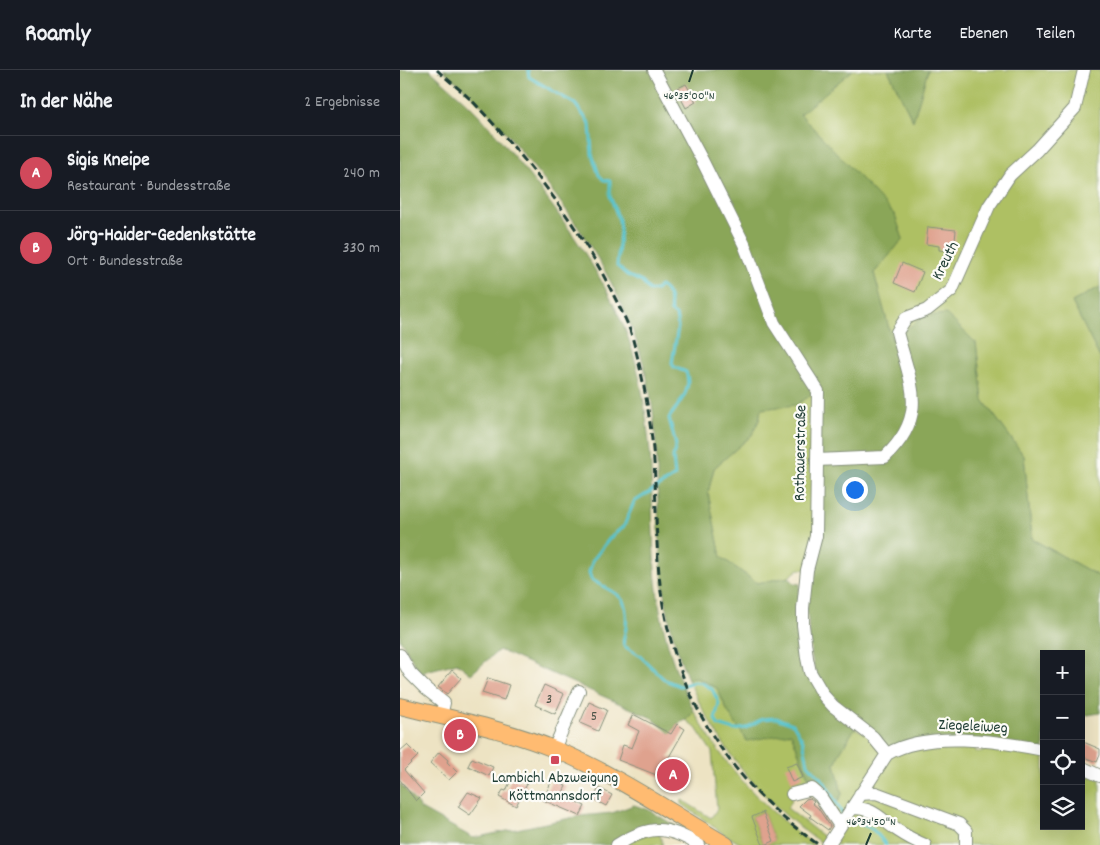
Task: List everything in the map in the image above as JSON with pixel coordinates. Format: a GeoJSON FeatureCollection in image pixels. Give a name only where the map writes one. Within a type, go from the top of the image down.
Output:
{"type":"FeatureCollection","features":[{"type":"Feature","properties":{"kind":"main road"},"geometry":{"type":"LineString","coordinates":[[406,708],[443,710],[554,749],[609,776],[700,838],[717,845]]}},
{"type":"Feature","properties":{"kind":"main road"},"geometry":{"type":"LineString","coordinates":[[700,838],[726,845]]}},
{"type":"Feature","properties":{"kind":"street","name":"Rothauerstraße"},"geometry":{"type":"LineString","coordinates":[[654,70],[744,244],[774,323],[818,391],[816,536],[807,570],[803,608],[806,658],[810,672],[824,696],[833,706],[873,737],[887,754]]}},
{"type":"Feature","properties":{"kind":"street","name":"Kreuth"},"geometry":{"type":"LineString","coordinates":[[817,460],[886,458],[896,448],[908,430],[914,406],[910,377],[897,332],[906,318],[927,310],[952,290],[989,206],[1010,175],[1037,150],[1075,108],[1084,70]]}},
{"type":"Feature","properties":{"kind":"street"},"geometry":{"type":"LineString","coordinates":[[400,655],[410,673],[426,688],[443,710]]}},
{"type":"Feature","properties":{"kind":"street"},"geometry":{"type":"LineString","coordinates":[[554,749],[579,691]]}},
{"type":"Feature","properties":{"kind":"street","name":"Ziegeleiweg"},"geometry":{"type":"LineString","coordinates":[[887,754],[908,744],[924,741],[960,740],[1040,750]]}},
{"type":"Feature","properties":{"kind":"street"},"geometry":{"type":"LineString","coordinates":[[829,844],[887,754]]}},
{"type":"Feature","properties":{"kind":"street"},"geometry":{"type":"LineString","coordinates":[[1085,769],[1100,776]]}},
{"type":"Feature","properties":{"kind":"street"},"geometry":{"type":"LineString","coordinates":[[792,794],[812,789],[820,796],[840,826]]}},
{"type":"Feature","properties":{"kind":"street"},"geometry":{"type":"LineString","coordinates":[[860,794],[876,793],[959,824],[966,831],[966,845]]}},
{"type":"Feature","properties":{"kind":"street"},"geometry":{"type":"LineString","coordinates":[[851,808],[875,812],[896,829],[925,845]]}},
{"type":"Feature","properties":{"kind":"street"},"geometry":{"type":"LineString","coordinates":[[617,845],[645,831],[662,829],[700,838]]}},
{"type":"Feature","properties":{"kind":"green space"},"geometry":{"type":"Polygon","coordinates":[[[400,70],[430,70],[487,124],[528,174],[569,229],[593,266],[624,327],[630,342],[642,389],[650,453],[653,543],[660,611],[667,643],[694,711],[686,720],[677,724],[671,734],[652,718],[499,650],[471,674],[457,663],[426,671],[421,675],[400,639],[400,70]]]}},
{"type":"Feature","properties":{"kind":"green space"},"geometry":{"type":"Polygon","coordinates":[[[443,70],[853,70],[800,114],[895,215],[903,239],[874,273],[892,340],[924,316],[946,314],[976,343],[983,400],[1024,456],[1032,539],[1100,577],[1100,713],[1085,715],[1085,650],[1040,650],[1040,750],[960,740],[887,754],[828,693],[815,671],[811,654],[807,608],[816,536],[817,391],[796,405],[761,409],[759,420],[752,435],[714,468],[708,493],[721,557],[757,583],[789,577],[794,583],[800,584],[797,628],[803,667],[855,728],[835,764],[842,794],[832,813],[810,781],[791,733],[747,741],[728,712],[717,688],[697,678],[688,679],[675,641],[664,592],[661,567],[653,411],[647,377],[638,344],[625,313],[611,282],[576,224],[513,142],[470,94],[443,70]]]}},
{"type":"Feature","properties":{"kind":"green space"},"geometry":{"type":"Polygon","coordinates":[[[853,70],[888,70],[913,121],[928,70],[1100,70],[1100,287],[1072,302],[1100,358],[1100,577],[1032,539],[1024,456],[983,400],[976,342],[892,340],[874,273],[903,239],[800,113],[853,70]]]}},
{"type":"Feature","properties":{"kind":"green space"},"geometry":{"type":"Polygon","coordinates":[[[888,70],[928,70],[913,121],[888,70]]]}},
{"type":"Feature","properties":{"kind":"green space"},"geometry":{"type":"Polygon","coordinates":[[[1100,287],[1100,358],[1072,302],[1100,287]]]}},
{"type":"Feature","properties":{"kind":"green space"},"geometry":{"type":"Polygon","coordinates":[[[818,391],[816,536],[807,570],[799,569],[789,577],[757,583],[721,557],[708,493],[714,468],[752,435],[759,420],[761,409],[796,404],[818,391]]]}},
{"type":"Feature","properties":{"kind":"green space"},"geometry":{"type":"Polygon","coordinates":[[[697,678],[717,688],[728,712],[791,733],[810,781],[789,790],[792,801],[787,808],[830,842],[840,826],[832,813],[842,794],[835,764],[855,728],[897,749],[974,741],[976,752],[983,752],[988,742],[1040,749],[1040,830],[1085,830],[1085,769],[1100,776],[1100,845],[870,845],[864,842],[862,845],[824,844],[806,832],[779,809],[747,776],[709,720],[688,679],[697,678]]]}},
{"type":"Feature","properties":{"kind":"green space"},"geometry":{"type":"Polygon","coordinates":[[[694,711],[718,750],[746,785],[779,817],[815,845],[765,845],[774,841],[763,812],[752,817],[763,845],[743,845],[725,835],[682,804],[682,800],[711,818],[717,809],[712,752],[696,728],[686,720],[694,711]]]}},
{"type":"Feature","properties":{"kind":"green space"},"geometry":{"type":"Polygon","coordinates":[[[400,783],[421,809],[473,838],[580,816],[612,813],[634,805],[649,810],[682,830],[662,829],[617,845],[400,845],[400,783]]]}},
{"type":"Feature","properties":{"kind":"green space"},"geometry":{"type":"Polygon","coordinates":[[[658,829],[663,845],[617,845],[658,829]]]}},
{"type":"Feature","properties":{"kind":"building"},"geometry":{"type":"Polygon","coordinates":[[[686,84],[696,102],[686,108],[676,89],[686,84]]]}},
{"type":"Feature","properties":{"kind":"building"},"geometry":{"type":"Polygon","coordinates":[[[928,227],[956,230],[954,252],[939,250],[939,246],[926,244],[928,227]]]}},
{"type":"Feature","properties":{"kind":"building"},"geometry":{"type":"Polygon","coordinates":[[[902,263],[923,272],[915,292],[894,283],[902,263]]]}},
{"type":"Feature","properties":{"kind":"building"},"geometry":{"type":"Polygon","coordinates":[[[452,670],[461,678],[447,694],[438,687],[452,670]]]}},
{"type":"Feature","properties":{"kind":"building"},"geometry":{"type":"Polygon","coordinates":[[[488,678],[509,685],[504,700],[482,693],[488,678]]]}},
{"type":"Feature","properties":{"kind":"building"},"geometry":{"type":"Polygon","coordinates":[[[544,685],[564,694],[555,714],[535,705],[544,685]]]}},
{"type":"Feature","properties":{"kind":"building"},"geometry":{"type":"Polygon","coordinates":[[[589,702],[607,710],[598,731],[580,723],[589,702]]]}},
{"type":"Feature","properties":{"kind":"building"},"geometry":{"type":"Polygon","coordinates":[[[633,714],[671,734],[677,724],[685,729],[669,757],[686,764],[677,783],[618,760],[623,745],[632,748],[639,731],[628,725],[633,714]]]}},
{"type":"Feature","properties":{"kind":"building"},"geometry":{"type":"Polygon","coordinates":[[[1085,743],[1100,749],[1097,762],[1085,758],[1085,743]]]}},
{"type":"Feature","properties":{"kind":"building"},"geometry":{"type":"Polygon","coordinates":[[[407,745],[418,756],[404,770],[424,793],[416,801],[400,780],[400,751],[407,745]]]}},
{"type":"Feature","properties":{"kind":"building"},"geometry":{"type":"Polygon","coordinates":[[[439,752],[457,772],[449,780],[430,763],[439,752]]]}},
{"type":"Feature","properties":{"kind":"building"},"geometry":{"type":"Polygon","coordinates":[[[472,758],[493,767],[489,776],[468,766],[472,758]]]}},
{"type":"Feature","properties":{"kind":"building"},"geometry":{"type":"Polygon","coordinates":[[[797,763],[803,777],[792,782],[786,767],[797,763]]]}},
{"type":"Feature","properties":{"kind":"building"},"geometry":{"type":"Polygon","coordinates":[[[512,777],[527,784],[516,806],[499,797],[503,790],[506,791],[512,777]]]}},
{"type":"Feature","properties":{"kind":"building"},"geometry":{"type":"Polygon","coordinates":[[[552,780],[566,786],[562,795],[585,806],[580,816],[543,800],[552,780]]]}},
{"type":"Feature","properties":{"kind":"building"},"geometry":{"type":"Polygon","coordinates":[[[599,788],[612,795],[606,806],[593,799],[599,788]]]}},
{"type":"Feature","properties":{"kind":"building"},"geometry":{"type":"Polygon","coordinates":[[[468,792],[482,798],[470,815],[458,807],[468,792]]]}},
{"type":"Feature","properties":{"kind":"building"},"geometry":{"type":"Polygon","coordinates":[[[810,798],[814,801],[812,803],[818,808],[830,826],[828,830],[799,806],[806,799],[810,798]]]}},
{"type":"Feature","properties":{"kind":"building"},"geometry":{"type":"Polygon","coordinates":[[[763,812],[774,841],[765,845],[763,845],[752,817],[763,812]]]}},
{"type":"Feature","properties":{"kind":"waterway"},"geometry":{"type":"LineString","coordinates":[[528,70],[529,77],[575,104],[590,124],[592,154],[599,175],[604,180],[610,181],[610,196],[619,220],[620,232],[617,266],[627,275],[642,282],[650,291],[656,290],[660,286],[666,291],[669,297],[671,312],[676,315],[678,327],[672,363],[674,367],[686,372],[688,379],[684,396],[669,418],[676,445],[673,457],[675,476],[634,502],[624,526],[610,538],[593,560],[589,572],[591,579],[614,592],[623,601],[626,616],[624,646],[640,656],[665,680],[680,686],[694,682],[702,683],[712,689],[719,703],[715,719],[718,725],[735,730],[746,728],[762,719],[776,718],[793,724],[803,741],[808,764],[825,783],[843,815]]}},
{"type":"Feature","properties":{"kind":"waterway"},"geometry":{"type":"LineString","coordinates":[[848,821],[870,828],[878,834],[886,845]]}},
{"type":"Feature","properties":{"kind":"railway"},"geometry":{"type":"LineString","coordinates":[[437,70],[477,106],[516,149],[553,196],[586,245],[621,310],[635,347],[647,405],[654,466],[660,584],[667,624],[678,662],[692,698],[711,732],[733,764],[758,793],[787,820],[819,845]]}},
{"type":"Feature","properties":{"kind":"place","name":"Jörg-Haider-Gedenkstätte"},"geometry":{"type":"Point","coordinates":[460,735]}},
{"type":"Feature","properties":{"kind":"place","name":"Lambichl Abzweigung Köttmannsdorf"},"geometry":{"type":"Point","coordinates":[555,760]}},
{"type":"Feature","properties":{"kind":"place","name":"Sigis Kneipe"},"geometry":{"type":"Point","coordinates":[673,775]}}]}
